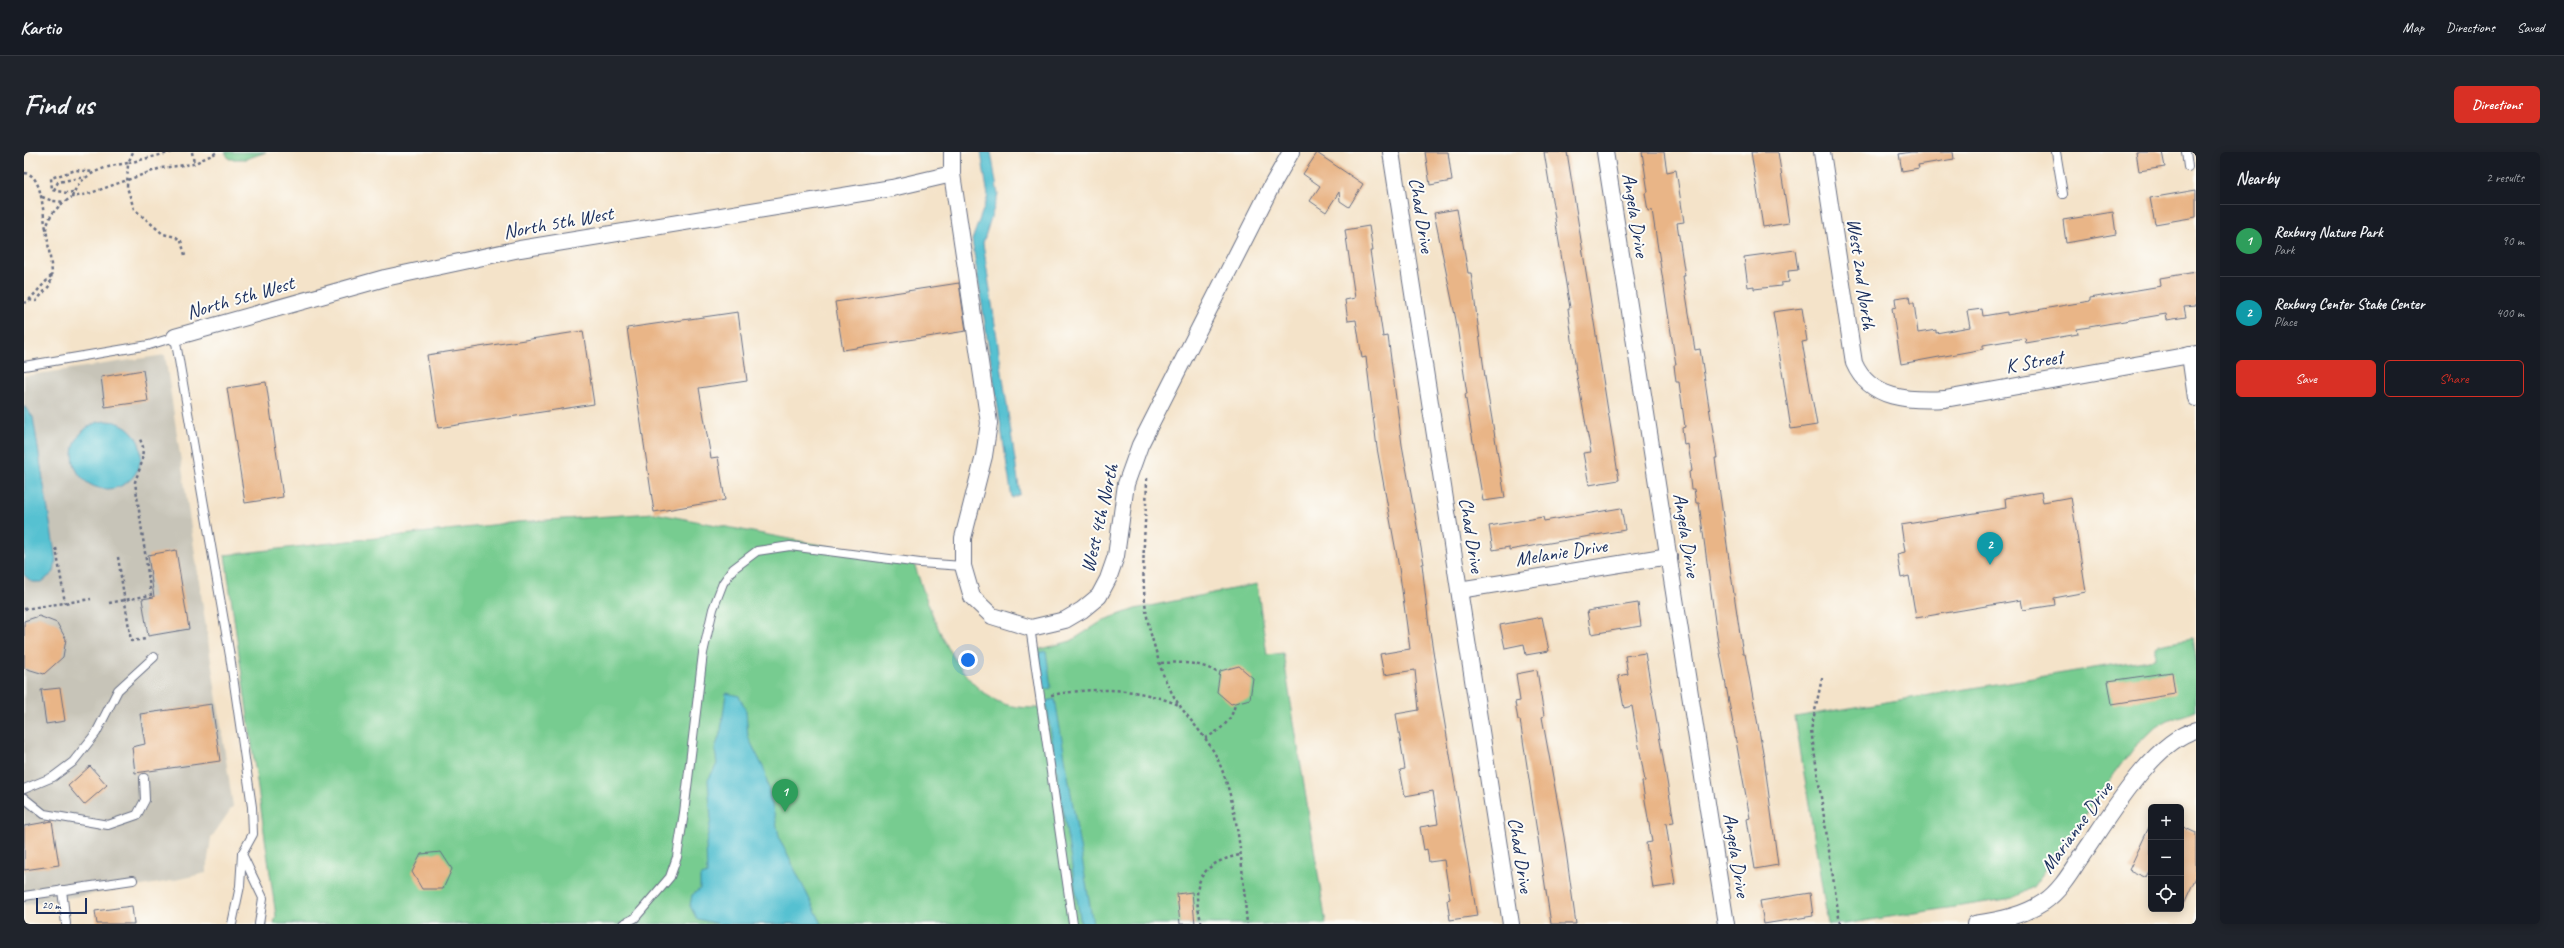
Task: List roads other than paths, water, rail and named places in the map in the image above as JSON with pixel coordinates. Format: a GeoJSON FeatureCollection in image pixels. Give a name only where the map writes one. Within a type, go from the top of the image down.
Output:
{"type":"FeatureCollection","features":[{"type":"Feature","properties":{"kind":"street","name":"West 4th North"},"geometry":{"type":"LineString","coordinates":[[952,152],[952,174],[989,423],[984,456],[963,538],[963,566],[972,597],[983,608],[992,616],[1030,627],[1065,620],[1082,610],[1099,596],[1116,556],[1123,497],[1140,444],[1271,186],[1291,152]]}},
{"type":"Feature","properties":{"kind":"street","name":"Chad Drive"},"geometry":{"type":"LineString","coordinates":[[1391,152],[1511,924]]}},
{"type":"Feature","properties":{"kind":"street","name":"Angela Drive"},"geometry":{"type":"LineString","coordinates":[[1605,152],[1726,924]]}},
{"type":"Feature","properties":{"kind":"street","name":"West 2nd North"},"geometry":{"type":"LineString","coordinates":[[1822,152],[1854,363],[1858,374],[1871,386],[1880,391]]}},
{"type":"Feature","properties":{"kind":"street","name":"North 5th West"},"geometry":{"type":"LineString","coordinates":[[175,338],[392,276],[520,249],[892,188],[952,174]]}},
{"type":"Feature","properties":{"kind":"street","name":"K Street"},"geometry":{"type":"LineString","coordinates":[[1880,391],[1891,396],[1914,401],[1945,399],[2193,354]]}},
{"type":"Feature","properties":{"kind":"street"},"geometry":{"type":"LineString","coordinates":[[2193,354],[2196,398]]}},
{"type":"Feature","properties":{"kind":"street","name":"Melanie Drive"},"geometry":{"type":"LineString","coordinates":[[1459,590],[1669,556]]}},
{"type":"Feature","properties":{"kind":"street","name":"Marianne Drive"},"geometry":{"type":"LineString","coordinates":[[1975,924],[2005,919],[2046,901],[2066,879],[2152,759],[2173,742],[2196,730]]}},
{"type":"Feature","properties":{"kind":"lane"},"geometry":{"type":"LineString","coordinates":[[2056,152],[2063,194]]}},
{"type":"Feature","properties":{"kind":"lane"},"geometry":{"type":"LineString","coordinates":[[2186,152],[2188,167]]}},
{"type":"Feature","properties":{"kind":"lane"},"geometry":{"type":"LineString","coordinates":[[24,366],[134,348],[175,338],[230,656],[252,807],[253,834],[242,854],[240,886],[232,924]]}},
{"type":"Feature","properties":{"kind":"lane"},"geometry":{"type":"LineString","coordinates":[[623,924],[635,918],[670,877],[677,857],[684,813],[703,653],[713,609],[723,583],[733,569],[757,551],[790,546],[920,563],[963,566]]}},
{"type":"Feature","properties":{"kind":"lane"},"geometry":{"type":"LineString","coordinates":[[1030,627],[1073,924]]}},
{"type":"Feature","properties":{"kind":"lane"},"geometry":{"type":"LineString","coordinates":[[24,789],[53,777],[73,762],[96,733],[118,690],[154,657]]}},
{"type":"Feature","properties":{"kind":"lane"},"geometry":{"type":"LineString","coordinates":[[24,798],[44,814],[108,825],[137,815],[145,800],[144,778]]}},
{"type":"Feature","properties":{"kind":"lane"},"geometry":{"type":"LineString","coordinates":[[242,854],[263,898],[259,924]]}},
{"type":"Feature","properties":{"kind":"lane"},"geometry":{"type":"LineString","coordinates":[[24,896],[134,880]]}},
{"type":"Feature","properties":{"kind":"lane"},"geometry":{"type":"LineString","coordinates":[[62,890],[66,924]]}},
{"type":"Feature","properties":{"kind":"water"},"geometry":{"type":"Polygon","coordinates":[[[981,152],[991,152],[998,195],[983,243],[1020,494],[1012,498],[972,240],[988,196],[981,152]]]}},
{"type":"Feature","properties":{"kind":"water"},"geometry":{"type":"Polygon","coordinates":[[[24,406],[33,417],[56,560],[54,572],[42,582],[32,582],[24,575],[24,406]]]}},
{"type":"Feature","properties":{"kind":"water"},"geometry":{"type":"Polygon","coordinates":[[[100,421],[114,421],[126,426],[136,436],[141,448],[141,462],[136,474],[126,484],[114,489],[100,489],[88,484],[78,474],[73,462],[73,448],[78,436],[88,426],[100,421]]]}},
{"type":"Feature","properties":{"kind":"water"},"geometry":{"type":"Polygon","coordinates":[[[1046,651],[1051,688],[1043,690],[1038,653],[1046,651]]]}},
{"type":"Feature","properties":{"kind":"water"},"geometry":{"type":"Polygon","coordinates":[[[726,693],[739,696],[746,711],[748,737],[764,769],[780,840],[822,924],[720,924],[697,919],[690,906],[692,895],[700,889],[700,877],[707,874],[706,844],[711,819],[708,780],[717,764],[715,749],[721,731],[726,693]]]}},
{"type":"Feature","properties":{"kind":"water"},"geometry":{"type":"Polygon","coordinates":[[[1055,699],[1093,924],[1081,924],[1046,701],[1055,699]]]}},
{"type":"Feature","properties":{"kind":"place","name":"Rexburg Center Stake Center"},"geometry":{"type":"Point","coordinates":[1990,565]}},
{"type":"Feature","properties":{"kind":"place","name":"Rexburg Nature Park"},"geometry":{"type":"Point","coordinates":[785,812]}}]}
